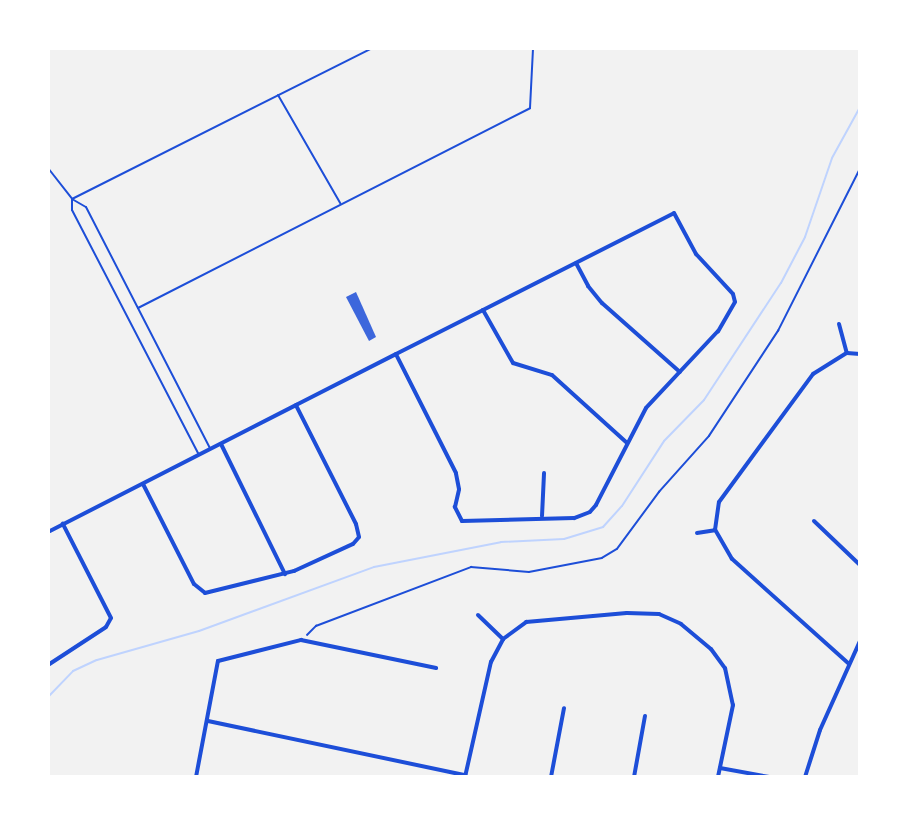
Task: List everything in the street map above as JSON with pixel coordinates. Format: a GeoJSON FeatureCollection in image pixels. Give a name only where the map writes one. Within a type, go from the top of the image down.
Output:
{"type":"FeatureCollection","features":[{"type":"Feature","properties":{"kind":"street"},"geometry":{"type":"LineString","coordinates":[[48,532],[210,450],[296,405],[576,262],[674,213],[700,261],[733,294],[735,302],[718,331],[653,400],[590,512],[574,518],[542,516],[470,523],[462,521],[456,514],[456,473],[396,354]]}},
{"type":"Feature","properties":{"kind":"street"},"geometry":{"type":"LineString","coordinates":[[576,262],[588,286],[602,303],[680,372]]}},
{"type":"Feature","properties":{"kind":"street"},"geometry":{"type":"LineString","coordinates":[[483,310],[513,363],[552,375],[627,443]]}},
{"type":"Feature","properties":{"kind":"street"},"geometry":{"type":"LineString","coordinates":[[840,324],[847,353]]}},
{"type":"Feature","properties":{"kind":"street"},"geometry":{"type":"LineString","coordinates":[[848,663],[732,559],[715,530],[719,502],[754,451],[813,374],[847,353],[860,354]]}},
{"type":"Feature","properties":{"kind":"street"},"geometry":{"type":"LineString","coordinates":[[143,484],[199,590],[213,592],[285,574],[325,559],[359,537],[356,524],[296,405]]}},
{"type":"Feature","properties":{"kind":"street"},"geometry":{"type":"LineString","coordinates":[[221,444],[285,574]]}},
{"type":"Feature","properties":{"kind":"street"},"geometry":{"type":"LineString","coordinates":[[542,516],[544,473]]}},
{"type":"Feature","properties":{"kind":"street"},"geometry":{"type":"LineString","coordinates":[[814,521],[860,565]]}},
{"type":"Feature","properties":{"kind":"street"},"geometry":{"type":"LineString","coordinates":[[48,665],[106,627],[111,618],[63,524]]}},
{"type":"Feature","properties":{"kind":"street"},"geometry":{"type":"LineString","coordinates":[[697,533],[715,530]]}},
{"type":"Feature","properties":{"kind":"street"},"geometry":{"type":"LineString","coordinates":[[208,721],[465,776],[491,662],[503,639],[526,622],[627,613],[659,614],[681,624],[711,649],[725,668],[732,687],[733,705],[718,777]]}},
{"type":"Feature","properties":{"kind":"street"},"geometry":{"type":"LineString","coordinates":[[478,615],[503,639]]}},
{"type":"Feature","properties":{"kind":"street"},"geometry":{"type":"LineString","coordinates":[[196,777],[218,662],[301,640],[436,668]]}},
{"type":"Feature","properties":{"kind":"street"},"geometry":{"type":"LineString","coordinates":[[805,777],[848,663],[860,641]]}},
{"type":"Feature","properties":{"kind":"street"},"geometry":{"type":"LineString","coordinates":[[551,777],[564,708]]}},
{"type":"Feature","properties":{"kind":"street"},"geometry":{"type":"LineString","coordinates":[[634,777],[645,716]]}},
{"type":"Feature","properties":{"kind":"street"},"geometry":{"type":"LineString","coordinates":[[720,768],[769,777]]}},
{"type":"Feature","properties":{"kind":"lane"},"geometry":{"type":"LineString","coordinates":[[72,199],[372,48]]}},
{"type":"Feature","properties":{"kind":"lane"},"geometry":{"type":"LineString","coordinates":[[138,308],[530,108],[533,48]]}},
{"type":"Feature","properties":{"kind":"lane"},"geometry":{"type":"LineString","coordinates":[[278,95],[340,203]]}},
{"type":"Feature","properties":{"kind":"lane"},"geometry":{"type":"LineString","coordinates":[[48,168],[72,199],[86,207],[210,450]]}},
{"type":"Feature","properties":{"kind":"lane"},"geometry":{"type":"LineString","coordinates":[[72,199],[72,210],[199,455]]}},
{"type":"Feature","properties":{"kind":"building"},"geometry":{"type":"Polygon","coordinates":[[[356,292],[376,337],[369,341],[346,297],[356,292]]]}},
{"type":"Feature","properties":{"kind":"waterway"},"geometry":{"type":"LineString","coordinates":[[48,697],[73,671],[97,660],[199,631],[374,567],[501,542],[564,539],[603,527],[622,506],[664,441],[704,400],[781,283],[805,237],[832,158],[860,107]]}}]}
